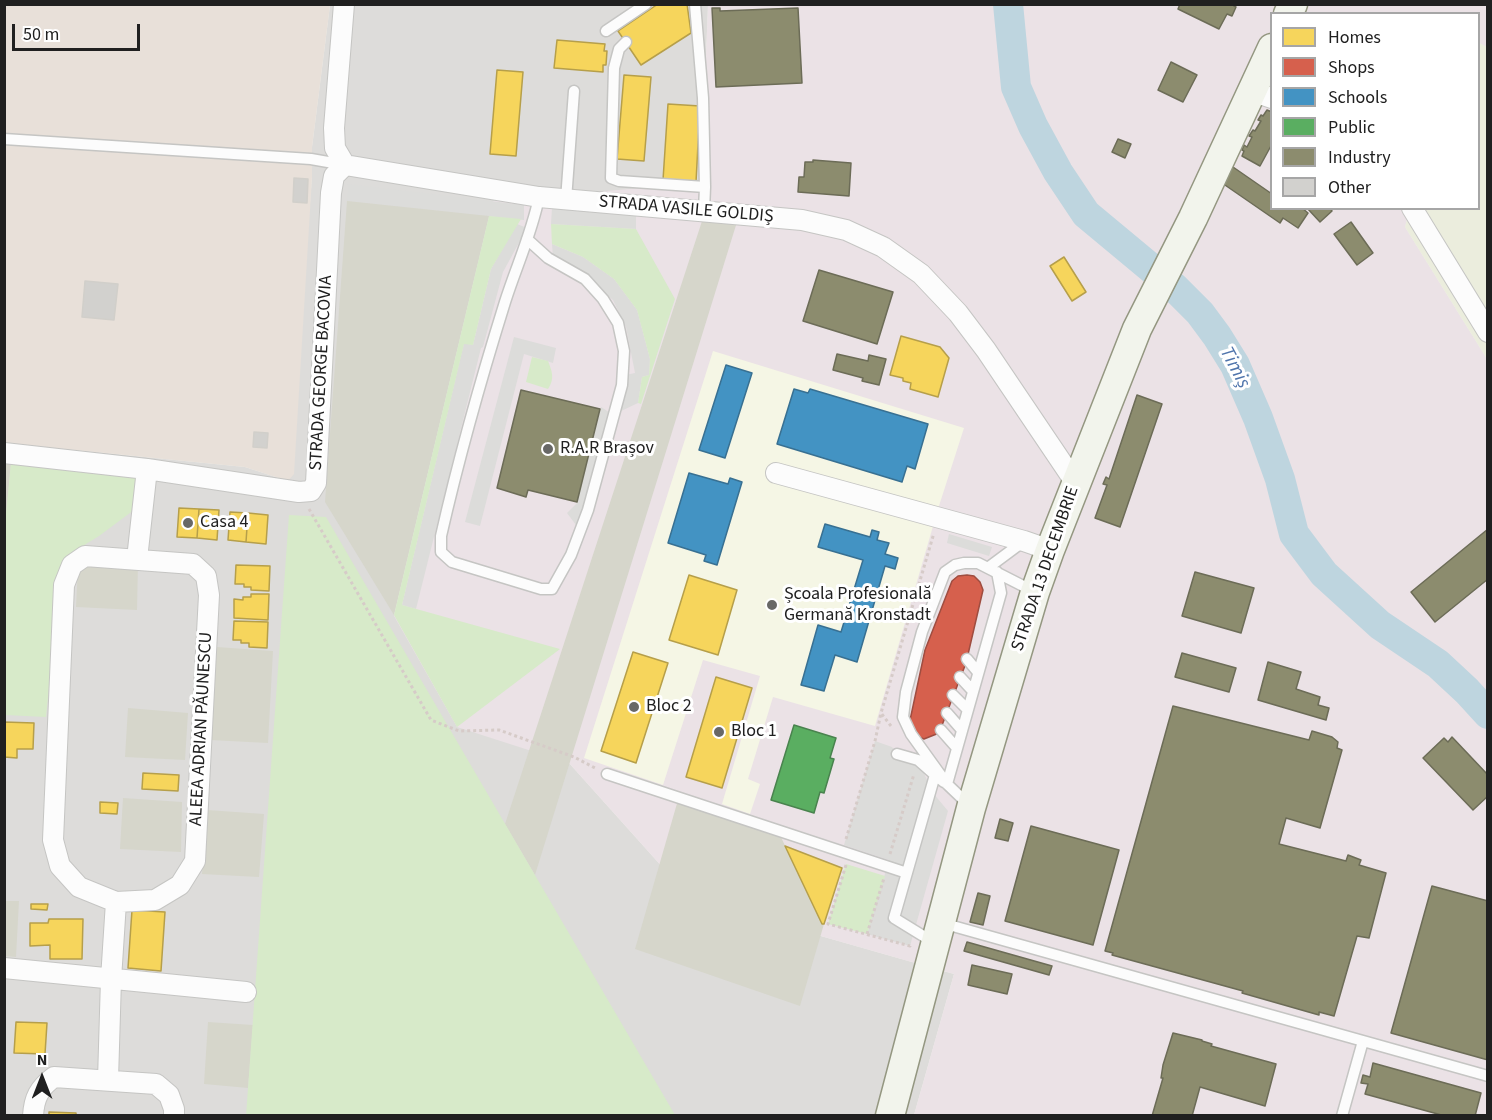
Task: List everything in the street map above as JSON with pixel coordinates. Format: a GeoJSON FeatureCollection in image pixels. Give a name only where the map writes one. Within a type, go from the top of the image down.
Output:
{"type":"FeatureCollection","features":[{"type":"Feature","properties":{"kind":"main road","name":"STRADA 13 DECEMBRIE"},"geometry":{"type":"LineString","coordinates":[[890,1116],[928,937],[971,808],[1035,592],[1037,545],[1075,482],[1137,329],[1193,218],[1261,94],[1270,56]]}},
{"type":"Feature","properties":{"kind":"street"},"geometry":{"type":"LineString","coordinates":[[344,4],[334,128],[335,148],[345,165]]}},
{"type":"Feature","properties":{"kind":"street","name":"STRADA VASILE GOLDIȘ"},"geometry":{"type":"LineString","coordinates":[[345,165],[539,197],[802,220],[846,230],[883,247],[921,274],[958,313],[986,350],[1075,482]]}},
{"type":"Feature","properties":{"kind":"street","name":"STRADA GEORGE BACOVIA"},"geometry":{"type":"LineString","coordinates":[[4,453],[147,469],[299,492],[311,491],[316,483],[331,193],[334,176],[345,165]]}},
{"type":"Feature","properties":{"kind":"street"},"geometry":{"type":"LineString","coordinates":[[1413,210],[1488,332]]}},
{"type":"Feature","properties":{"kind":"street"},"geometry":{"type":"LineString","coordinates":[[137,560],[147,469]]}},
{"type":"Feature","properties":{"kind":"street"},"geometry":{"type":"LineString","coordinates":[[776,473],[1037,545]]}},
{"type":"Feature","properties":{"kind":"street","name":"ALEEA ADRIAN PĂUNESCU"},"geometry":{"type":"LineString","coordinates":[[85,556],[193,564],[206,576],[209,595],[195,861],[180,885],[155,900],[117,902],[79,887],[60,866],[53,840],[64,585],[72,565],[85,556]]}},
{"type":"Feature","properties":{"kind":"street"},"geometry":{"type":"LineString","coordinates":[[108,1080],[111,979],[117,902]]}},
{"type":"Feature","properties":{"kind":"street"},"geometry":{"type":"LineString","coordinates":[[4,968],[246,992]]}},
{"type":"Feature","properties":{"kind":"street"},"geometry":{"type":"LineString","coordinates":[[33,1116],[34,1101],[38,1093],[42,1086],[54,1077],[156,1084],[170,1095],[174,1116]]}},
{"type":"Feature","properties":{"kind":"lane"},"geometry":{"type":"LineString","coordinates":[[606,31],[646,4]]}},
{"type":"Feature","properties":{"kind":"lane"},"geometry":{"type":"LineString","coordinates":[[695,4],[703,98],[704,211]]}},
{"type":"Feature","properties":{"kind":"lane"},"geometry":{"type":"LineString","coordinates":[[626,42],[619,49],[614,68],[611,178],[639,183],[705,187]]}},
{"type":"Feature","properties":{"kind":"lane"},"geometry":{"type":"LineString","coordinates":[[566,200],[574,90]]}},
{"type":"Feature","properties":{"kind":"lane"},"geometry":{"type":"LineString","coordinates":[[4,139],[311,159],[345,165]]}},
{"type":"Feature","properties":{"kind":"lane"},"geometry":{"type":"LineString","coordinates":[[638,205],[639,183]]}},
{"type":"Feature","properties":{"kind":"lane"},"geometry":{"type":"LineString","coordinates":[[527,238],[548,258],[585,279],[603,299],[618,323],[624,351],[622,385],[588,510],[571,555],[552,589],[541,589],[452,562],[441,552],[441,536],[470,418],[539,197]]}},
{"type":"Feature","properties":{"kind":"lane"},"geometry":{"type":"LineString","coordinates":[[993,570],[1037,545]]}},
{"type":"Feature","properties":{"kind":"lane"},"geometry":{"type":"LineString","coordinates":[[947,784],[906,726],[903,707],[945,573],[955,565],[978,563],[1035,592]]}},
{"type":"Feature","properties":{"kind":"lane"},"geometry":{"type":"LineString","coordinates":[[947,784],[977,671],[1001,593],[993,570]]}},
{"type":"Feature","properties":{"kind":"lane"},"geometry":{"type":"LineString","coordinates":[[967,658],[977,671]]}},
{"type":"Feature","properties":{"kind":"lane"},"geometry":{"type":"LineString","coordinates":[[960,677],[972,690]]}},
{"type":"Feature","properties":{"kind":"lane"},"geometry":{"type":"LineString","coordinates":[[906,692],[914,700]]}},
{"type":"Feature","properties":{"kind":"lane"},"geometry":{"type":"LineString","coordinates":[[953,695],[966,710]]}},
{"type":"Feature","properties":{"kind":"lane"},"geometry":{"type":"LineString","coordinates":[[947,713],[961,729]]}},
{"type":"Feature","properties":{"kind":"lane"},"geometry":{"type":"LineString","coordinates":[[941,730],[956,747]]}},
{"type":"Feature","properties":{"kind":"lane"},"geometry":{"type":"LineString","coordinates":[[897,754],[918,760],[971,808]]}},
{"type":"Feature","properties":{"kind":"lane"},"geometry":{"type":"LineString","coordinates":[[607,774],[907,873]]}},
{"type":"Feature","properties":{"kind":"lane"},"geometry":{"type":"LineString","coordinates":[[935,775],[894,918],[928,937],[1364,1041],[1488,1076]]}},
{"type":"Feature","properties":{"kind":"lane"},"geometry":{"type":"LineString","coordinates":[[1342,1116],[1364,1041]]}},
{"type":"Feature","properties":{"kind":"path"},"geometry":{"type":"LineString","coordinates":[[299,492],[431,720],[459,731],[499,730],[574,757],[607,774]]}},
{"type":"Feature","properties":{"kind":"path"},"geometry":{"type":"LineString","coordinates":[[881,713],[828,924],[867,934],[928,937]]}},
{"type":"Feature","properties":{"kind":"path"},"geometry":{"type":"LineString","coordinates":[[911,861],[890,854],[918,760]]}},
{"type":"Feature","properties":{"kind":"path"},"geometry":{"type":"LineString","coordinates":[[867,934],[885,876]]}},
{"type":"Feature","properties":{"kind":"shaded area"},"geometry":{"type":"Polygon","coordinates":[[[4,5],[330,5],[312,147],[294,474],[288,481],[245,467],[5,443],[4,5]]]}},
{"type":"Feature","properties":{"kind":"shaded area"},"geometry":{"type":"Polygon","coordinates":[[[330,5],[708,5],[701,189],[493,201],[394,615],[569,763],[691,899],[954,974],[914,1115],[5,1115],[4,443],[245,467],[288,481],[312,177],[312,147],[330,5]]]}},
{"type":"Feature","properties":{"kind":"shaded area"},"geometry":{"type":"Polygon","coordinates":[[[708,5],[1487,5],[1487,47],[1480,44],[1480,12],[1270,12],[1270,210],[1410,210],[1405,227],[1487,359],[1487,1115],[914,1115],[954,974],[691,899],[569,763],[457,727],[394,616],[493,201],[652,187],[701,189],[708,5]]]}},
{"type":"Feature","properties":{"kind":"shaded area"},"geometry":{"type":"Polygon","coordinates":[[[1480,44],[1487,47],[1487,359],[1405,227],[1410,210],[1480,210],[1480,44]]]}},
{"type":"Feature","properties":{"kind":"shaded area"},"geometry":{"type":"Polygon","coordinates":[[[348,184],[524,205],[524,220],[347,201],[348,184]]]}},
{"type":"Feature","properties":{"kind":"shaded area"},"geometry":{"type":"Polygon","coordinates":[[[347,201],[489,216],[394,615],[325,502],[347,201]]]}},
{"type":"Feature","properties":{"kind":"shaded area"},"geometry":{"type":"Polygon","coordinates":[[[552,208],[636,214],[636,229],[551,224],[552,208]]]}},
{"type":"Feature","properties":{"kind":"shaded area"},"geometry":{"type":"Polygon","coordinates":[[[703,218],[737,222],[535,875],[505,824],[703,218]]]}},
{"type":"Feature","properties":{"kind":"shaded area"},"geometry":{"type":"Polygon","coordinates":[[[517,224],[527,228],[503,272],[481,348],[416,609],[402,605],[464,343],[473,345],[491,269],[517,224]]]}},
{"type":"Feature","properties":{"kind":"shaded area"},"geometry":{"type":"Polygon","coordinates":[[[552,244],[583,257],[614,279],[637,310],[650,359],[649,375],[642,377],[638,403],[619,412],[626,375],[635,373],[626,327],[613,300],[581,273],[553,258],[552,244]]]}},
{"type":"Feature","properties":{"kind":"shaded area"},"geometry":{"type":"Polygon","coordinates":[[[514,337],[556,348],[553,363],[524,354],[480,526],[465,522],[514,337]]]}},
{"type":"Feature","properties":{"kind":"shaded area","name":"Școala Profesională Germană Kronstadt"},"geometry":{"type":"Polygon","coordinates":[[[713,351],[964,428],[875,726],[773,697],[748,779],[760,784],[750,814],[722,804],[760,676],[703,660],[663,785],[584,758],[713,351]]]}},
{"type":"Feature","properties":{"kind":"shaded area"},"geometry":{"type":"Polygon","coordinates":[[[601,407],[612,414],[579,529],[567,513],[577,503],[601,407]]]}},
{"type":"Feature","properties":{"kind":"shaded area"},"geometry":{"type":"Polygon","coordinates":[[[4,462],[11,462],[5,530],[4,530],[4,462]]]}},
{"type":"Feature","properties":{"kind":"shaded area"},"geometry":{"type":"Polygon","coordinates":[[[949,534],[992,547],[989,556],[947,543],[949,534]]]}},
{"type":"Feature","properties":{"kind":"shaded area"},"geometry":{"type":"Polygon","coordinates":[[[138,563],[137,610],[76,607],[78,566],[138,563]]]}},
{"type":"Feature","properties":{"kind":"shaded area"},"geometry":{"type":"Polygon","coordinates":[[[217,647],[273,651],[268,743],[211,740],[217,647]]]}},
{"type":"Feature","properties":{"kind":"shaded area"},"geometry":{"type":"Polygon","coordinates":[[[128,708],[188,713],[185,760],[125,757],[128,708]]]}},
{"type":"Feature","properties":{"kind":"shaded area"},"geometry":{"type":"Polygon","coordinates":[[[875,741],[892,747],[901,760],[921,767],[933,793],[948,811],[910,946],[867,934],[889,860],[844,845],[875,741]]]}},
{"type":"Feature","properties":{"kind":"shaded area"},"geometry":{"type":"Polygon","coordinates":[[[123,798],[182,802],[181,852],[120,849],[123,798]]]}},
{"type":"Feature","properties":{"kind":"shaded area"},"geometry":{"type":"Polygon","coordinates":[[[678,800],[779,833],[824,924],[800,1006],[635,949],[678,800]]]}},
{"type":"Feature","properties":{"kind":"shaded area"},"geometry":{"type":"Polygon","coordinates":[[[207,810],[264,814],[259,877],[202,874],[207,810]]]}},
{"type":"Feature","properties":{"kind":"shaded area"},"geometry":{"type":"Polygon","coordinates":[[[5,901],[19,901],[16,957],[5,956],[5,901]]]}},
{"type":"Feature","properties":{"kind":"shaded area"},"geometry":{"type":"Polygon","coordinates":[[[208,1022],[253,1025],[248,1088],[204,1084],[208,1022]]]}},
{"type":"Feature","properties":{"kind":"green space"},"geometry":{"type":"Polygon","coordinates":[[[489,216],[521,219],[491,269],[473,345],[464,344],[402,605],[560,649],[457,727],[394,615],[489,216]]]}},
{"type":"Feature","properties":{"kind":"green space"},"geometry":{"type":"Polygon","coordinates":[[[551,224],[636,229],[675,299],[641,404],[638,403],[642,377],[649,375],[650,359],[637,310],[614,279],[583,257],[552,244],[551,224]]]}},
{"type":"Feature","properties":{"kind":"green space"},"geometry":{"type":"Polygon","coordinates":[[[532,357],[548,361],[552,378],[548,389],[526,382],[532,357]]]}},
{"type":"Feature","properties":{"kind":"green space"},"geometry":{"type":"Polygon","coordinates":[[[11,462],[140,475],[134,510],[73,552],[60,578],[46,717],[5,715],[4,534],[11,462]]]}},
{"type":"Feature","properties":{"kind":"green space"},"geometry":{"type":"Polygon","coordinates":[[[289,515],[326,517],[675,1115],[246,1116],[289,515]]]}},
{"type":"Feature","properties":{"kind":"green space"},"geometry":{"type":"Polygon","coordinates":[[[846,864],[885,876],[867,934],[828,924],[846,864]]]}},
{"type":"Feature","properties":{"kind":"building: Homes"},"geometry":{"type":"Polygon","coordinates":[[[658,4],[687,4],[691,33],[641,65],[618,31],[658,4]]]}},
{"type":"Feature","properties":{"kind":"building: Homes"},"geometry":{"type":"Polygon","coordinates":[[[557,40],[605,44],[606,65],[603,65],[603,72],[554,68],[557,40]]]}},
{"type":"Feature","properties":{"kind":"building: Homes"},"geometry":{"type":"Polygon","coordinates":[[[497,70],[523,72],[516,156],[490,154],[497,70]]]}},
{"type":"Feature","properties":{"kind":"building: Homes"},"geometry":{"type":"Polygon","coordinates":[[[624,75],[651,77],[644,161],[617,159],[624,75]]]}},
{"type":"Feature","properties":{"kind":"building: Homes"},"geometry":{"type":"Polygon","coordinates":[[[668,104],[700,106],[696,182],[663,180],[668,104]]]}},
{"type":"Feature","properties":{"kind":"building: Homes"},"geometry":{"type":"Polygon","coordinates":[[[1064,257],[1086,292],[1072,301],[1050,266],[1064,257]]]}},
{"type":"Feature","properties":{"kind":"building: Homes"},"geometry":{"type":"Polygon","coordinates":[[[901,336],[940,347],[949,358],[938,397],[910,389],[911,383],[903,381],[903,378],[890,375],[901,336]]]}},
{"type":"Feature","properties":{"kind":"building: Homes","name":"Casa 4"},"geometry":{"type":"Polygon","coordinates":[[[179,508],[199,509],[197,538],[177,537],[179,508]]]}},
{"type":"Feature","properties":{"kind":"building: Homes"},"geometry":{"type":"Polygon","coordinates":[[[199,509],[219,510],[217,540],[197,538],[199,509]]]}},
{"type":"Feature","properties":{"kind":"building: Homes"},"geometry":{"type":"Polygon","coordinates":[[[230,512],[248,513],[246,542],[228,540],[230,512]]]}},
{"type":"Feature","properties":{"kind":"building: Homes"},"geometry":{"type":"Polygon","coordinates":[[[248,513],[268,515],[266,544],[246,542],[248,513]]]}},
{"type":"Feature","properties":{"kind":"building: Homes"},"geometry":{"type":"Polygon","coordinates":[[[236,565],[270,566],[269,591],[251,590],[251,587],[244,587],[244,584],[235,584],[236,565]]]}},
{"type":"Feature","properties":{"kind":"building: Homes"},"geometry":{"type":"Polygon","coordinates":[[[689,575],[737,590],[718,655],[669,640],[689,575]]]}},
{"type":"Feature","properties":{"kind":"building: Homes"},"geometry":{"type":"Polygon","coordinates":[[[251,594],[269,594],[268,620],[234,618],[234,599],[243,600],[243,597],[251,597],[251,594]]]}},
{"type":"Feature","properties":{"kind":"building: Homes"},"geometry":{"type":"Polygon","coordinates":[[[234,621],[268,622],[267,648],[249,647],[249,643],[233,640],[234,621]]]}},
{"type":"Feature","properties":{"kind":"building: Homes","name":"Bloc 2"},"geometry":{"type":"Polygon","coordinates":[[[633,652],[668,663],[636,763],[601,751],[633,652]]]}},
{"type":"Feature","properties":{"kind":"building: Homes","name":"Bloc 1"},"geometry":{"type":"Polygon","coordinates":[[[716,677],[752,688],[722,788],[686,777],[716,677]]]}},
{"type":"Feature","properties":{"kind":"building: Homes"},"geometry":{"type":"Polygon","coordinates":[[[4,722],[34,723],[33,749],[17,749],[17,758],[4,757],[4,722]]]}},
{"type":"Feature","properties":{"kind":"building: Homes"},"geometry":{"type":"Polygon","coordinates":[[[143,773],[179,775],[178,791],[142,789],[143,773]]]}},
{"type":"Feature","properties":{"kind":"building: Homes"},"geometry":{"type":"Polygon","coordinates":[[[100,802],[118,803],[117,814],[100,813],[100,802]]]}},
{"type":"Feature","properties":{"kind":"building: Homes"},"geometry":{"type":"Polygon","coordinates":[[[785,846],[842,868],[824,924],[822,924],[785,846]]]}},
{"type":"Feature","properties":{"kind":"building: Homes"},"geometry":{"type":"Polygon","coordinates":[[[31,904],[48,904],[47,910],[31,909],[31,904]]]}},
{"type":"Feature","properties":{"kind":"building: Homes"},"geometry":{"type":"Polygon","coordinates":[[[132,910],[165,912],[161,971],[128,968],[132,910]]]}},
{"type":"Feature","properties":{"kind":"building: Homes"},"geometry":{"type":"Polygon","coordinates":[[[49,919],[83,919],[82,959],[50,959],[50,945],[30,946],[30,923],[48,923],[49,919]]]}},
{"type":"Feature","properties":{"kind":"building: Homes"},"geometry":{"type":"Polygon","coordinates":[[[16,1022],[47,1023],[45,1054],[14,1053],[16,1022]]]}},
{"type":"Feature","properties":{"kind":"building: Homes"},"geometry":{"type":"Polygon","coordinates":[[[49,1112],[76,1113],[76,1116],[49,1116],[49,1112]]]}},
{"type":"Feature","properties":{"kind":"building: Shops"},"geometry":{"type":"Polygon","coordinates":[[[958,576],[974,576],[980,582],[983,590],[966,663],[939,733],[924,739],[916,736],[909,725],[925,650],[952,581],[958,576]]]}},
{"type":"Feature","properties":{"kind":"building: Schools"},"geometry":{"type":"Polygon","coordinates":[[[726,365],[752,373],[725,458],[699,450],[726,365]]]}},
{"type":"Feature","properties":{"kind":"building: Schools"},"geometry":{"type":"Polygon","coordinates":[[[794,389],[808,393],[810,389],[928,424],[915,469],[907,466],[902,482],[777,444],[794,389]]]}},
{"type":"Feature","properties":{"kind":"building: Schools"},"geometry":{"type":"Polygon","coordinates":[[[689,473],[728,484],[730,478],[742,482],[717,565],[704,561],[706,555],[668,543],[689,473]]]}},
{"type":"Feature","properties":{"kind":"building: Schools","name":"Școala Profesională Germană Kronstadt"},"geometry":{"type":"Polygon","coordinates":[[[825,524],[870,537],[872,530],[879,532],[877,540],[889,543],[885,554],[898,558],[895,569],[885,566],[857,662],[835,655],[824,691],[801,685],[818,625],[841,632],[863,560],[818,547],[825,524]]]}},
{"type":"Feature","properties":{"kind":"building: Public"},"geometry":{"type":"Polygon","coordinates":[[[794,725],[836,738],[830,758],[834,759],[824,793],[820,792],[814,813],[771,800],[794,725]]]}},
{"type":"Feature","properties":{"kind":"building: Industry"},"geometry":{"type":"Polygon","coordinates":[[[1180,4],[1231,4],[1236,7],[1232,16],[1227,14],[1219,29],[1178,9],[1180,4]]]}},
{"type":"Feature","properties":{"kind":"building: Industry"},"geometry":{"type":"Polygon","coordinates":[[[712,8],[720,8],[720,11],[798,8],[802,83],[716,87],[712,8]]]}},
{"type":"Feature","properties":{"kind":"building: Industry"},"geometry":{"type":"Polygon","coordinates":[[[1171,62],[1197,75],[1183,102],[1158,90],[1171,62]]]}},
{"type":"Feature","properties":{"kind":"building: Industry"},"geometry":{"type":"Polygon","coordinates":[[[1267,110],[1270,111],[1270,148],[1260,166],[1242,156],[1244,151],[1242,150],[1244,145],[1247,147],[1252,137],[1249,136],[1261,121],[1258,120],[1261,115],[1263,116],[1267,110]]]}},
{"type":"Feature","properties":{"kind":"building: Industry"},"geometry":{"type":"Polygon","coordinates":[[[1118,139],[1131,144],[1125,158],[1112,152],[1118,139]]]}},
{"type":"Feature","properties":{"kind":"building: Industry"},"geometry":{"type":"Polygon","coordinates":[[[813,160],[851,163],[849,196],[798,192],[799,177],[804,177],[805,162],[813,162],[813,160]]]}},
{"type":"Feature","properties":{"kind":"building: Industry"},"geometry":{"type":"Polygon","coordinates":[[[1233,167],[1270,193],[1270,210],[1304,210],[1308,213],[1298,228],[1283,218],[1280,223],[1222,183],[1233,167]]]}},
{"type":"Feature","properties":{"kind":"building: Industry"},"geometry":{"type":"Polygon","coordinates":[[[1309,210],[1331,210],[1332,211],[1320,222],[1309,210]]]}},
{"type":"Feature","properties":{"kind":"building: Industry"},"geometry":{"type":"Polygon","coordinates":[[[1351,222],[1373,253],[1357,265],[1334,234],[1351,222]]]}},
{"type":"Feature","properties":{"kind":"building: Industry"},"geometry":{"type":"Polygon","coordinates":[[[819,270],[893,292],[877,344],[803,321],[819,270]]]}},
{"type":"Feature","properties":{"kind":"building: Industry"},"geometry":{"type":"Polygon","coordinates":[[[837,354],[868,361],[869,355],[886,359],[879,385],[833,370],[837,354]]]}},
{"type":"Feature","properties":{"kind":"building: Industry","name":"R.A.R Brașov"},"geometry":{"type":"Polygon","coordinates":[[[521,390],[600,409],[577,502],[528,490],[526,497],[497,488],[521,390]]]}},
{"type":"Feature","properties":{"kind":"building: Industry"},"geometry":{"type":"Polygon","coordinates":[[[1137,395],[1162,404],[1120,527],[1095,518],[1107,485],[1103,484],[1106,477],[1109,479],[1137,395]]]}},
{"type":"Feature","properties":{"kind":"building: Industry"},"geometry":{"type":"Polygon","coordinates":[[[1488,529],[1488,579],[1435,622],[1411,592],[1488,529]]]}},
{"type":"Feature","properties":{"kind":"building: Industry"},"geometry":{"type":"Polygon","coordinates":[[[1195,572],[1254,588],[1241,633],[1182,616],[1195,572]]]}},
{"type":"Feature","properties":{"kind":"building: Industry"},"geometry":{"type":"Polygon","coordinates":[[[1182,653],[1236,668],[1229,692],[1175,677],[1182,653]]]}},
{"type":"Feature","properties":{"kind":"building: Industry"},"geometry":{"type":"Polygon","coordinates":[[[1268,662],[1301,672],[1296,689],[1320,697],[1318,705],[1329,708],[1326,720],[1258,700],[1268,662]]]}},
{"type":"Feature","properties":{"kind":"building: Industry"},"geometry":{"type":"Polygon","coordinates":[[[1173,706],[1309,740],[1312,731],[1332,737],[1338,742],[1337,748],[1342,750],[1320,828],[1286,818],[1279,844],[1346,861],[1348,855],[1361,860],[1359,865],[1386,873],[1369,938],[1357,936],[1334,1016],[1319,1012],[1319,1015],[1242,993],[1243,991],[1112,955],[1113,953],[1105,951],[1173,706]]]}},
{"type":"Feature","properties":{"kind":"building: Industry"},"geometry":{"type":"Polygon","coordinates":[[[1452,737],[1488,775],[1488,796],[1473,810],[1423,758],[1444,738],[1448,742],[1452,737]]]}},
{"type":"Feature","properties":{"kind":"building: Industry"},"geometry":{"type":"Polygon","coordinates":[[[1000,819],[1013,823],[1008,841],[995,838],[1000,819]]]}},
{"type":"Feature","properties":{"kind":"building: Industry"},"geometry":{"type":"Polygon","coordinates":[[[1031,826],[1119,850],[1093,945],[1005,921],[1031,826]]]}},
{"type":"Feature","properties":{"kind":"building: Industry"},"geometry":{"type":"Polygon","coordinates":[[[1432,886],[1488,901],[1488,1060],[1391,1033],[1432,886]]]}},
{"type":"Feature","properties":{"kind":"building: Industry"},"geometry":{"type":"Polygon","coordinates":[[[978,893],[990,896],[983,925],[970,922],[978,893]]]}},
{"type":"Feature","properties":{"kind":"building: Industry"},"geometry":{"type":"Polygon","coordinates":[[[967,942],[1052,966],[1049,975],[964,951],[967,942]]]}},
{"type":"Feature","properties":{"kind":"building: Industry"},"geometry":{"type":"Polygon","coordinates":[[[972,965],[1012,974],[1007,994],[968,985],[972,965]]]}},
{"type":"Feature","properties":{"kind":"building: Industry"},"geometry":{"type":"Polygon","coordinates":[[[1173,1033],[1276,1064],[1265,1106],[1200,1087],[1192,1116],[1152,1116],[1163,1078],[1161,1078],[1163,1065],[1173,1033]]]}},
{"type":"Feature","properties":{"kind":"building: Industry"},"geometry":{"type":"Polygon","coordinates":[[[1373,1063],[1481,1093],[1475,1116],[1445,1116],[1365,1094],[1368,1084],[1361,1083],[1363,1075],[1370,1077],[1373,1063]]]}},
{"type":"Feature","properties":{"kind":"building: Other"},"geometry":{"type":"Polygon","coordinates":[[[294,178],[308,179],[307,203],[293,202],[294,178]]]}},
{"type":"Feature","properties":{"kind":"building: Other"},"geometry":{"type":"Polygon","coordinates":[[[85,281],[118,284],[114,320],[82,317],[85,281]]]}},
{"type":"Feature","properties":{"kind":"building: Other"},"geometry":{"type":"Polygon","coordinates":[[[254,432],[268,433],[267,448],[253,447],[254,432]]]}},
{"type":"Feature","properties":{"kind":"waterway","name":"Timiș"},"geometry":{"type":"LineString","coordinates":[[1008,4],[1016,87],[1033,126],[1058,172],[1086,214],[1175,288],[1200,313],[1217,336],[1235,365],[1258,418],[1280,479],[1294,534],[1324,574],[1380,625],[1438,664],[1488,714]]}},
{"type":"Feature","properties":{"kind":"place","name":"R.A.R Brașov"},"geometry":{"type":"Point","coordinates":[548,449]}},
{"type":"Feature","properties":{"kind":"place","name":"Casa 4"},"geometry":{"type":"Point","coordinates":[188,523]}},
{"type":"Feature","properties":{"kind":"place","name":"Școala Profesională Germană Kronstadt"},"geometry":{"type":"Point","coordinates":[772,605]}},
{"type":"Feature","properties":{"kind":"place","name":"Bloc 2"},"geometry":{"type":"Point","coordinates":[634,707]}},
{"type":"Feature","properties":{"kind":"place","name":"Bloc 1"},"geometry":{"type":"Point","coordinates":[719,732]}}]}
